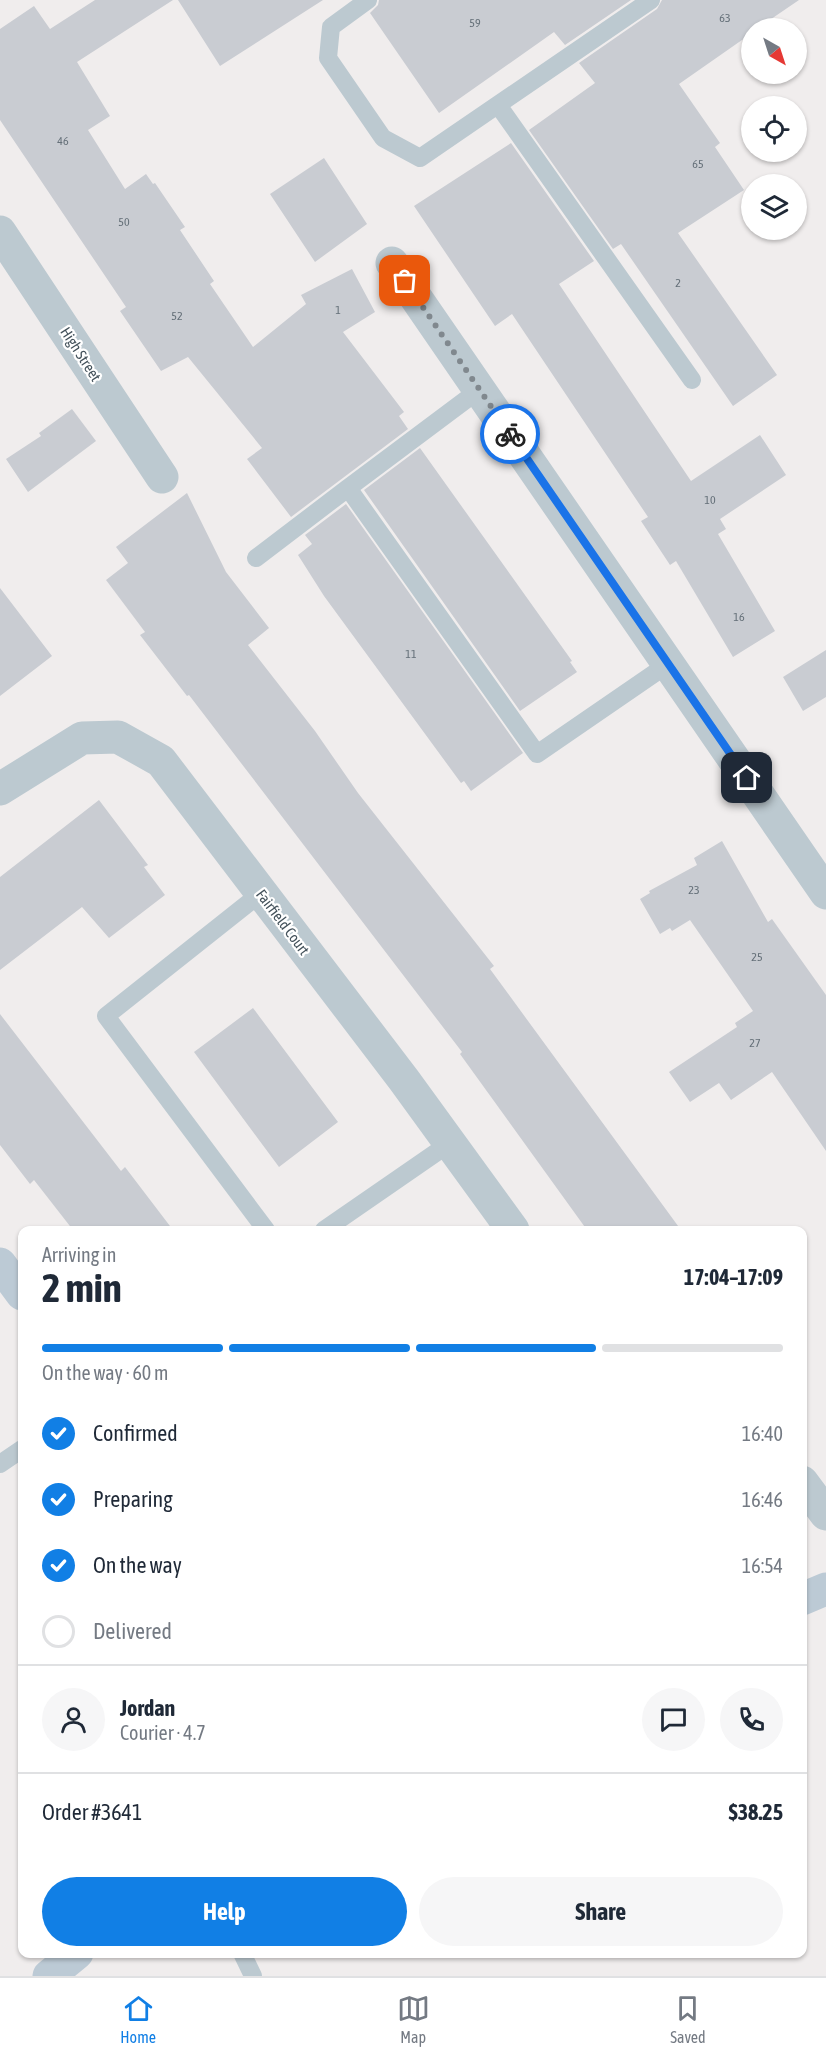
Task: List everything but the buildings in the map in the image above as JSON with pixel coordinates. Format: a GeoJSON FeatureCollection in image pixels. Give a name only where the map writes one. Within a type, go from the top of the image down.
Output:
{"type":"FeatureCollection","features":[{"type":"Feature","properties":{"kind":"street","name":"High Street"},"geometry":{"type":"LineString","coordinates":[[0,232],[162,477]]}},
{"type":"Feature","properties":{"kind":"street"},"geometry":{"type":"LineString","coordinates":[[392,263],[826,893]]}},
{"type":"Feature","properties":{"kind":"street","name":"Fairfield Court"},"geometry":{"type":"LineString","coordinates":[[0,789],[82,738],[118,737],[161,761],[510,1226]]}},
{"type":"Feature","properties":{"kind":"street"},"geometry":{"type":"LineString","coordinates":[[0,1264],[18,1289]]}},
{"type":"Feature","properties":{"kind":"street"},"geometry":{"type":"LineString","coordinates":[[807,1489],[826,1514]]}},
{"type":"Feature","properties":{"kind":"street"},"geometry":{"type":"LineString","coordinates":[[807,1597],[826,1589]]}},
{"type":"Feature","properties":{"kind":"street"},"geometry":{"type":"LineString","coordinates":[[49,1976],[71,1958]]}},
{"type":"Feature","properties":{"kind":"lane"},"geometry":{"type":"LineString","coordinates":[[368,0],[331,27],[328,58],[383,138],[420,158],[651,0]]}},
{"type":"Feature","properties":{"kind":"lane"},"geometry":{"type":"LineString","coordinates":[[498,105],[692,380]]}},
{"type":"Feature","properties":{"kind":"lane"},"geometry":{"type":"LineString","coordinates":[[256,558],[479,390]]}},
{"type":"Feature","properties":{"kind":"lane"},"geometry":{"type":"LineString","coordinates":[[348,488],[537,754],[668,664]]}},
{"type":"Feature","properties":{"kind":"lane"},"geometry":{"type":"LineString","coordinates":[[261,893],[106,1016],[263,1226]]}},
{"type":"Feature","properties":{"kind":"lane"},"geometry":{"type":"LineString","coordinates":[[330,1226],[450,1143]]}},
{"type":"Feature","properties":{"kind":"lane"},"geometry":{"type":"LineString","coordinates":[[0,1464],[18,1452]]}},
{"type":"Feature","properties":{"kind":"lane"},"geometry":{"type":"LineString","coordinates":[[244,1958],[253,1976]]}},
{"type":"Feature","properties":{"kind":"way so far"},"geometry":{"type":"LineString","coordinates":[[405,281],[510,434]]}},
{"type":"Feature","properties":{"kind":"route"},"geometry":{"type":"LineString","coordinates":[[510,434],[747,778]]}}]}
